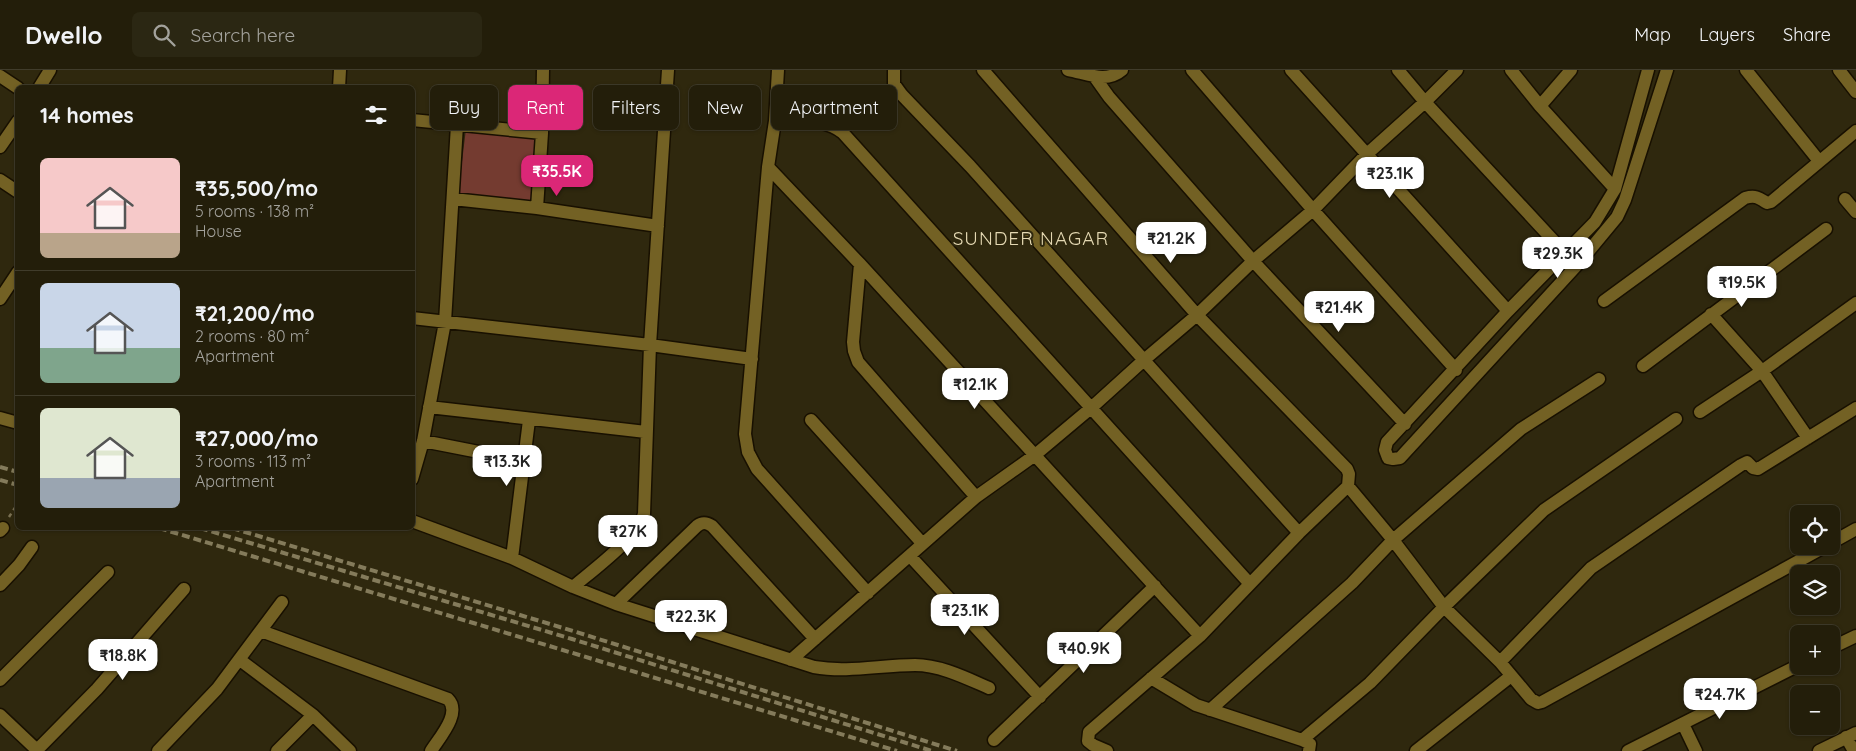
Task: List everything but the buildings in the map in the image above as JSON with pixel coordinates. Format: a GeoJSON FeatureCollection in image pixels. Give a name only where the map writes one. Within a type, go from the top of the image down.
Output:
{"type":"FeatureCollection","features":[{"type":"Feature","properties":{"kind":"street"},"geometry":{"type":"LineString","coordinates":[[41,85],[50,70]]}},
{"type":"Feature","properties":{"kind":"street"},"geometry":{"type":"LineString","coordinates":[[338,85],[340,70]]}},
{"type":"Feature","properties":{"kind":"street"},"geometry":{"type":"LineString","coordinates":[[536,208],[542,133],[543,70]]}},
{"type":"Feature","properties":{"kind":"street"},"geometry":{"type":"LineString","coordinates":[[574,587],[624,542],[640,524],[644,514],[650,345],[668,70]]}},
{"type":"Feature","properties":{"kind":"street"},"geometry":{"type":"LineString","coordinates":[[777,85],[778,70]]}},
{"type":"Feature","properties":{"kind":"street"},"geometry":{"type":"LineString","coordinates":[[894,70],[894,84],[902,95],[970,166],[1299,533]]}},
{"type":"Feature","properties":{"kind":"street"},"geometry":{"type":"LineString","coordinates":[[982,70],[1197,315],[1350,474],[1348,486],[1299,533],[1200,636],[1088,732],[1088,741],[1107,751]]}},
{"type":"Feature","properties":{"kind":"street"},"geometry":{"type":"LineString","coordinates":[[1068,70],[1106,77],[1117,75],[1122,70]]}},
{"type":"Feature","properties":{"kind":"street"},"geometry":{"type":"LineString","coordinates":[[1192,70],[1313,210],[1456,370]]}},
{"type":"Feature","properties":{"kind":"street"},"geometry":{"type":"LineString","coordinates":[[1291,70],[1508,311]]}},
{"type":"Feature","properties":{"kind":"street"},"geometry":{"type":"LineString","coordinates":[[1398,70],[1425,102],[1564,252]]}},
{"type":"Feature","properties":{"kind":"street"},"geometry":{"type":"LineString","coordinates":[[791,660],[910,556],[922,543],[976,498],[1035,455],[1197,315],[1253,261],[1313,210],[1367,154],[1425,102],[1457,70]]}},
{"type":"Feature","properties":{"kind":"street"},"geometry":{"type":"LineString","coordinates":[[1510,70],[1615,189]]}},
{"type":"Feature","properties":{"kind":"street"},"geometry":{"type":"LineString","coordinates":[[1540,106],[1571,70]]}},
{"type":"Feature","properties":{"kind":"street"},"geometry":{"type":"LineString","coordinates":[[1648,70],[1615,189],[1606,207],[1595,222],[1508,311],[1456,370],[1387,442],[1386,452],[1388,458],[1400,458],[1578,264],[1617,217],[1625,200],[1667,70]]}},
{"type":"Feature","properties":{"kind":"street"},"geometry":{"type":"LineString","coordinates":[[1746,70],[1819,160]]}},
{"type":"Feature","properties":{"kind":"street"},"geometry":{"type":"LineString","coordinates":[[1839,70],[1856,92]]}},
{"type":"Feature","properties":{"kind":"street"},"geometry":{"type":"LineString","coordinates":[[0,76],[15,86]]}},
{"type":"Feature","properties":{"kind":"street"},"geometry":{"type":"LineString","coordinates":[[1094,76],[1109,97],[1253,261],[1405,424]]}},
{"type":"Feature","properties":{"kind":"street"},"geometry":{"type":"LineString","coordinates":[[415,120],[430,122]]}},
{"type":"Feature","properties":{"kind":"street"},"geometry":{"type":"LineString","coordinates":[[0,147],[15,125]]}},
{"type":"Feature","properties":{"kind":"street"},"geometry":{"type":"LineString","coordinates":[[498,129],[542,133]]}},
{"type":"Feature","properties":{"kind":"street"},"geometry":{"type":"LineString","coordinates":[[415,469],[423,441],[445,322],[457,130]]}},
{"type":"Feature","properties":{"kind":"street"},"geometry":{"type":"LineString","coordinates":[[774,130],[768,167],[745,434],[748,452],[763,476],[868,593]]}},
{"type":"Feature","properties":{"kind":"street"},"geometry":{"type":"LineString","coordinates":[[840,130],[1250,584]]}},
{"type":"Feature","properties":{"kind":"street"},"geometry":{"type":"LineString","coordinates":[[1604,301],[1740,202],[1754,196],[1767,203],[1771,202],[1856,131]]}},
{"type":"Feature","properties":{"kind":"street"},"geometry":{"type":"LineString","coordinates":[[768,167],[860,264],[1200,636]]}},
{"type":"Feature","properties":{"kind":"street"},"geometry":{"type":"LineString","coordinates":[[0,180],[15,190]]}},
{"type":"Feature","properties":{"kind":"street"},"geometry":{"type":"LineString","coordinates":[[453,199],[536,208],[658,226]]}},
{"type":"Feature","properties":{"kind":"street"},"geometry":{"type":"LineString","coordinates":[[1845,199],[1856,212]]}},
{"type":"Feature","properties":{"kind":"street"},"geometry":{"type":"LineString","coordinates":[[1642,366],[1826,229]]}},
{"type":"Feature","properties":{"kind":"street"},"geometry":{"type":"LineString","coordinates":[[860,264],[853,342],[858,362],[976,498]]}},
{"type":"Feature","properties":{"kind":"street"},"geometry":{"type":"LineString","coordinates":[[0,299],[15,276]]}},
{"type":"Feature","properties":{"kind":"street"},"geometry":{"type":"LineString","coordinates":[[1700,412],[1762,371],[1856,303]]}},
{"type":"Feature","properties":{"kind":"street"},"geometry":{"type":"LineString","coordinates":[[1711,314],[1762,371],[1808,438]]}},
{"type":"Feature","properties":{"kind":"street"},"geometry":{"type":"LineString","coordinates":[[415,318],[650,345],[752,359]]}},
{"type":"Feature","properties":{"kind":"street"},"geometry":{"type":"LineString","coordinates":[[1210,710],[1352,583],[1393,540],[1521,429],[1600,379]]}},
{"type":"Feature","properties":{"kind":"street"},"geometry":{"type":"LineString","coordinates":[[429,408],[646,432]]}},
{"type":"Feature","properties":{"kind":"street"},"geometry":{"type":"LineString","coordinates":[[1500,662],[1591,568],[1746,463],[1749,463],[1756,469],[1856,408]]}},
{"type":"Feature","properties":{"kind":"street"},"geometry":{"type":"LineString","coordinates":[[1302,740],[1370,682],[1544,510],[1676,419]]}},
{"type":"Feature","properties":{"kind":"street"},"geometry":{"type":"LineString","coordinates":[[512,558],[529,420]]}},
{"type":"Feature","properties":{"kind":"street"},"geometry":{"type":"LineString","coordinates":[[810,420],[922,543]]}},
{"type":"Feature","properties":{"kind":"street"},"geometry":{"type":"LineString","coordinates":[[423,441],[524,461]]}},
{"type":"Feature","properties":{"kind":"street"},"geometry":{"type":"LineString","coordinates":[[1348,486],[1393,540],[1444,607],[1500,662],[1534,702],[1542,702],[1810,555]]}},
{"type":"Feature","properties":{"kind":"street"},"geometry":{"type":"LineString","coordinates":[[415,521],[512,558],[616,604],[814,668],[855,670],[916,665],[948,672],[989,688]]}},
{"type":"Feature","properties":{"kind":"street"},"geometry":{"type":"LineString","coordinates":[[616,604],[697,526],[701,523],[708,523],[815,639]]}},
{"type":"Feature","properties":{"kind":"street"},"geometry":{"type":"LineString","coordinates":[[1840,538],[1856,529]]}},
{"type":"Feature","properties":{"kind":"street"},"geometry":{"type":"LineString","coordinates":[[0,585],[19,565],[32,547]]}},
{"type":"Feature","properties":{"kind":"street"},"geometry":{"type":"LineString","coordinates":[[910,556],[1040,697]]}},
{"type":"Feature","properties":{"kind":"street"},"geometry":{"type":"LineString","coordinates":[[0,680],[108,572]]}},
{"type":"Feature","properties":{"kind":"street"},"geometry":{"type":"LineString","coordinates":[[994,740],[1155,586]]}},
{"type":"Feature","properties":{"kind":"street"},"geometry":{"type":"LineString","coordinates":[[0,715],[37,750],[97,689],[184,590]]}},
{"type":"Feature","properties":{"kind":"street"},"geometry":{"type":"LineString","coordinates":[[158,751],[216,689],[240,660],[282,602]]}},
{"type":"Feature","properties":{"kind":"street"},"geometry":{"type":"LineString","coordinates":[[261,631],[448,699],[452,703],[452,716],[431,751]]}},
{"type":"Feature","properties":{"kind":"street"},"geometry":{"type":"LineString","coordinates":[[1840,644],[1856,636]]}},
{"type":"Feature","properties":{"kind":"street"},"geometry":{"type":"LineString","coordinates":[[240,660],[313,716],[350,751]]}},
{"type":"Feature","properties":{"kind":"street"},"geometry":{"type":"LineString","coordinates":[[1628,751],[1790,670]]}},
{"type":"Feature","properties":{"kind":"street"},"geometry":{"type":"LineString","coordinates":[[1416,751],[1511,676]]}},
{"type":"Feature","properties":{"kind":"street"},"geometry":{"type":"LineString","coordinates":[[1151,678],[1196,705],[1302,740],[1310,744],[1309,751]]}},
{"type":"Feature","properties":{"kind":"street"},"geometry":{"type":"LineString","coordinates":[[277,751],[313,716]]}},
{"type":"Feature","properties":{"kind":"street"},"geometry":{"type":"LineString","coordinates":[[1683,724],[1696,751]]}},
{"type":"Feature","properties":{"kind":"street"},"geometry":{"type":"LineString","coordinates":[[1819,751],[1851,735],[1854,751]]}},
{"type":"Feature","properties":{"kind":"shaded area"},"geometry":{"type":"Polygon","coordinates":[[[466,130],[538,137],[534,202],[458,194],[466,130]]]}},
{"type":"Feature","properties":{"kind":"railway"},"geometry":{"type":"LineString","coordinates":[[0,467],[15,471]]}},
{"type":"Feature","properties":{"kind":"railway"},"geometry":{"type":"LineString","coordinates":[[0,480],[15,484]]}},
{"type":"Feature","properties":{"kind":"railway"},"geometry":{"type":"LineString","coordinates":[[166,530],[897,751]]}},
{"type":"Feature","properties":{"kind":"railway"},"geometry":{"type":"LineString","coordinates":[[207,530],[572,639],[932,751]]}},
{"type":"Feature","properties":{"kind":"railway"},"geometry":{"type":"LineString","coordinates":[[239,530],[573,631],[957,751]]}},
{"type":"Feature","properties":{"kind":"district","name":"SUNDER NAGAR"},"geometry":{"type":"Point","coordinates":[1031,238]}}]}
